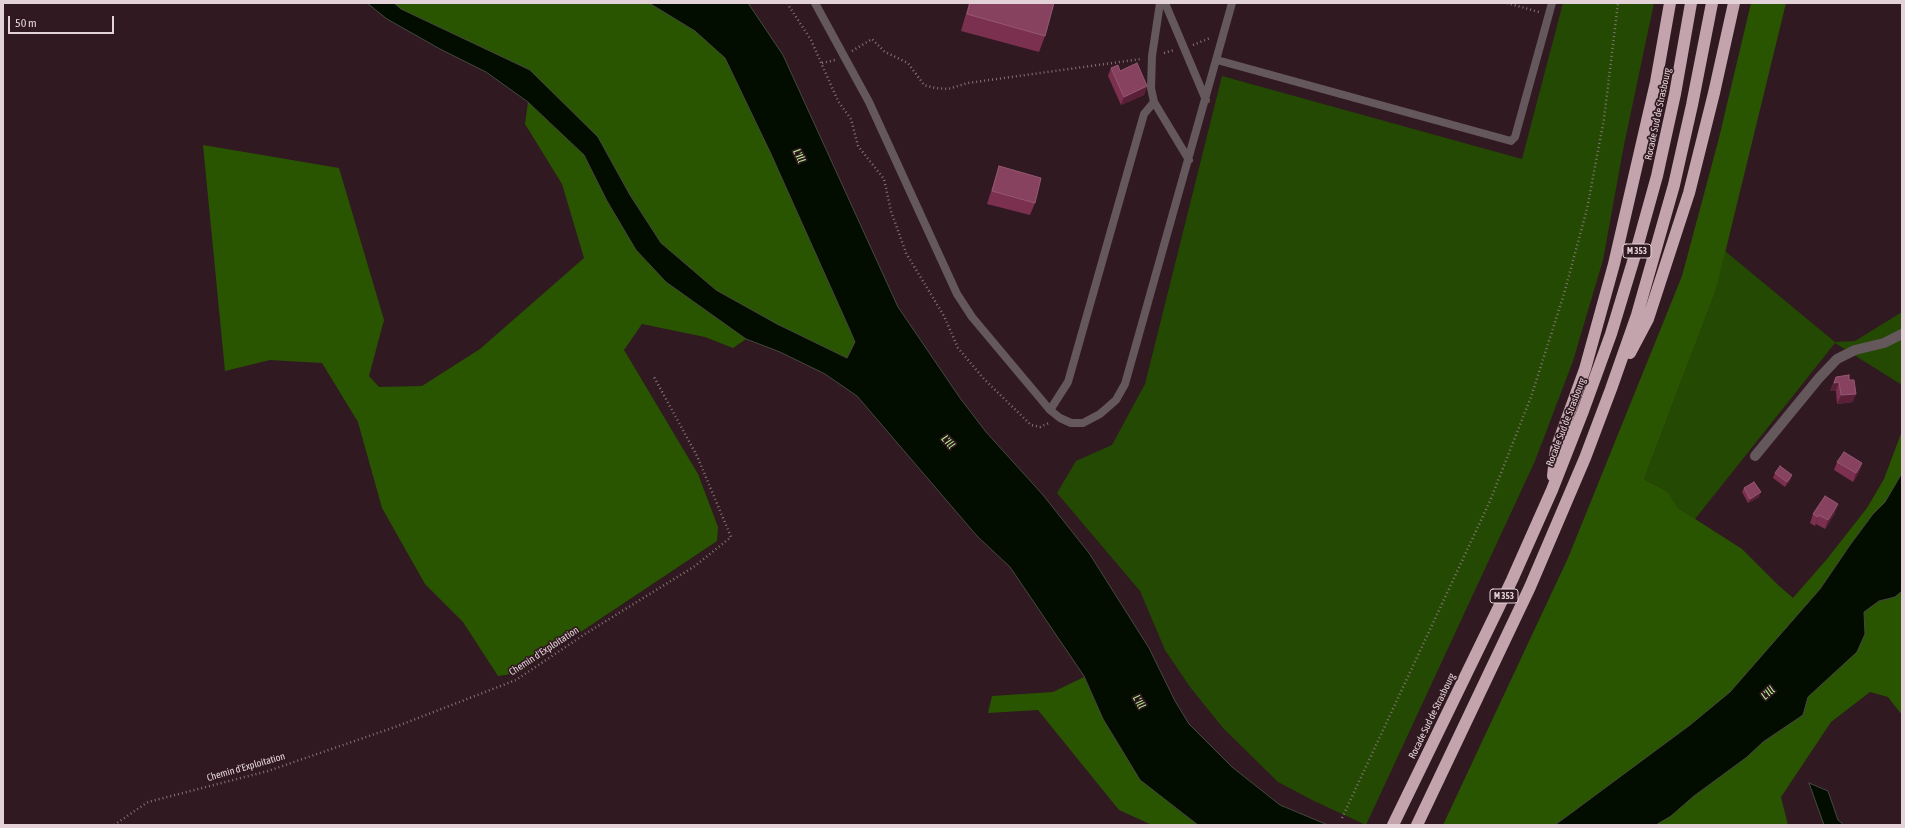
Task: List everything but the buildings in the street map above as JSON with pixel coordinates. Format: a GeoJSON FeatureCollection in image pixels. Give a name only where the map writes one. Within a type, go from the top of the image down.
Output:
{"type":"FeatureCollection","features":[{"type":"Feature","properties":{"kind":"highway"},"geometry":{"type":"LineString","coordinates":[[1552,490],[1556,449],[1587,362],[1626,216],[1656,82],[1670,3]]}},
{"type":"Feature","properties":{"kind":"highway","name":"Rocade Sud de Strasbourg"},"geometry":{"type":"LineString","coordinates":[[1395,823],[1512,580],[1552,490],[1611,334],[1635,255],[1660,161],[1675,94],[1691,3]]}},
{"type":"Feature","properties":{"kind":"highway","name":"M 353"},"geometry":{"type":"LineString","coordinates":[[1417,825],[1530,587],[1585,458],[1611,390],[1637,315],[1674,185],[1692,105],[1712,3]]}},
{"type":"Feature","properties":{"kind":"highway"},"geometry":{"type":"LineString","coordinates":[[1611,390],[1648,319],[1689,193],[1714,93],[1734,3]]}},
{"type":"Feature","properties":{"kind":"street"},"geometry":{"type":"LineString","coordinates":[[1755,456],[1819,378],[1837,359],[1855,350],[1884,343],[1902,334]]}},
{"type":"Feature","properties":{"kind":"lane"},"geometry":{"type":"LineString","coordinates":[[816,3],[869,102],[957,294],[972,317],[1050,410],[1060,418],[1071,423],[1084,423],[1100,414],[1116,400],[1125,384],[1232,3]]}},
{"type":"Feature","properties":{"kind":"lane"},"geometry":{"type":"LineString","coordinates":[[1160,3],[1152,56],[1151,88],[1154,102],[1189,160]]}},
{"type":"Feature","properties":{"kind":"lane"},"geometry":{"type":"LineString","coordinates":[[1165,3],[1206,100]]}},
{"type":"Feature","properties":{"kind":"lane"},"geometry":{"type":"LineString","coordinates":[[1217,60],[1511,141],[1515,137],[1552,3]]}},
{"type":"Feature","properties":{"kind":"lane"},"geometry":{"type":"LineString","coordinates":[[1050,410],[1068,382],[1144,114],[1154,102]]}},
{"type":"Feature","properties":{"kind":"path"},"geometry":{"type":"LineString","coordinates":[[787,3],[811,40],[838,101],[851,119],[858,146],[884,180],[891,211],[906,253],[944,316],[958,348],[984,379],[1031,425],[1040,427],[1060,418]]}},
{"type":"Feature","properties":{"kind":"path"},"geometry":{"type":"LineString","coordinates":[[1507,3],[1549,14]]}},
{"type":"Feature","properties":{"kind":"path"},"geometry":{"type":"LineString","coordinates":[[1342,818],[1490,501],[1531,397],[1564,294],[1587,209],[1604,119],[1618,3]]}},
{"type":"Feature","properties":{"kind":"path"},"geometry":{"type":"LineString","coordinates":[[822,63],[837,60],[872,39],[884,52],[908,63],[924,85],[934,88],[948,88],[968,83],[1134,61],[1210,38],[1212,31]]}},
{"type":"Feature","properties":{"kind":"path","name":"Chemin d'Exploitation"},"geometry":{"type":"LineString","coordinates":[[114,825],[148,802],[268,771],[394,727],[516,680],[585,634],[695,566],[731,537],[697,456],[654,377]]}},
{"type":"Feature","properties":{"kind":"green space"},"geometry":{"type":"Polygon","coordinates":[[[394,3],[649,3],[695,31],[725,58],[771,154],[855,342],[847,358],[777,324],[716,290],[661,243],[630,195],[530,70],[401,9],[394,3]]]}},
{"type":"Feature","properties":{"kind":"green space"},"geometry":{"type":"Polygon","coordinates":[[[1563,3],[1654,3],[1624,145],[1603,260],[1573,361],[1535,461],[1366,825],[1314,801],[1278,782],[1223,728],[1190,687],[1165,650],[1140,591],[1057,493],[1076,461],[1112,445],[1145,384],[1222,76],[1522,159],[1563,3]]]}},
{"type":"Feature","properties":{"kind":"green space"},"geometry":{"type":"Polygon","coordinates":[[[1751,3],[1786,3],[1716,290],[1644,479],[1668,492],[1678,508],[1742,549],[1793,598],[1827,559],[1867,508],[1884,479],[1902,431],[1902,473],[1885,502],[1873,514],[1820,589],[1730,692],[1690,725],[1555,825],[1443,825],[1568,558],[1682,276],[1719,138],[1751,3]]]}},
{"type":"Feature","properties":{"kind":"green space"},"geometry":{"type":"Polygon","coordinates":[[[528,102],[584,155],[607,201],[636,250],[666,282],[746,339],[733,348],[705,337],[642,324],[624,350],[698,474],[718,527],[717,541],[519,673],[498,676],[463,622],[425,584],[382,508],[358,422],[322,363],[270,360],[225,371],[203,145],[339,168],[384,320],[369,376],[379,387],[422,386],[480,349],[584,258],[562,184],[525,124],[528,102]]]}},
{"type":"Feature","properties":{"kind":"green space"},"geometry":{"type":"Polygon","coordinates":[[[1725,251],[1835,342],[1855,341],[1902,312],[1902,385],[1835,343],[1695,519],[1678,508],[1668,492],[1644,479],[1716,290],[1725,251]]]}},
{"type":"Feature","properties":{"kind":"green space"},"geometry":{"type":"Polygon","coordinates":[[[1902,591],[1902,715],[1888,697],[1870,692],[1831,722],[1781,797],[1788,825],[1656,825],[1671,816],[1694,796],[1747,757],[1763,742],[1803,715],[1808,697],[1857,652],[1865,634],[1864,612],[1879,601],[1895,597],[1902,591]]]}},
{"type":"Feature","properties":{"kind":"green space"},"geometry":{"type":"Polygon","coordinates":[[[1084,677],[1103,719],[1174,807],[1198,825],[1152,825],[1119,810],[1038,710],[988,713],[992,696],[1053,692],[1084,677]]]}},
{"type":"Feature","properties":{"kind":"water","name":"L'Ill"},"geometry":{"type":"Polygon","coordinates":[[[367,3],[394,3],[401,9],[530,70],[598,137],[630,195],[661,243],[716,290],[777,324],[847,358],[855,342],[771,154],[725,58],[695,31],[649,3],[748,3],[783,55],[898,307],[960,398],[986,432],[1043,495],[1089,553],[1149,648],[1175,701],[1189,724],[1232,767],[1280,805],[1328,825],[1198,825],[1140,780],[1103,719],[1084,676],[1010,567],[977,536],[857,396],[825,374],[780,352],[746,339],[666,282],[636,250],[607,201],[584,155],[528,102],[486,72],[440,49],[387,19],[367,3]]]}},
{"type":"Feature","properties":{"kind":"water","name":"L'Ill"},"geometry":{"type":"Polygon","coordinates":[[[1902,473],[1902,591],[1895,597],[1879,601],[1864,612],[1865,634],[1857,652],[1808,697],[1803,715],[1763,742],[1747,757],[1694,796],[1671,816],[1656,825],[1555,825],[1690,725],[1730,692],[1820,589],[1873,514],[1885,502],[1902,473]]]}},
{"type":"Feature","properties":{"kind":"water"},"geometry":{"type":"Polygon","coordinates":[[[1809,783],[1828,791],[1838,820],[1844,825],[1824,825],[1809,783]]]}}]}
